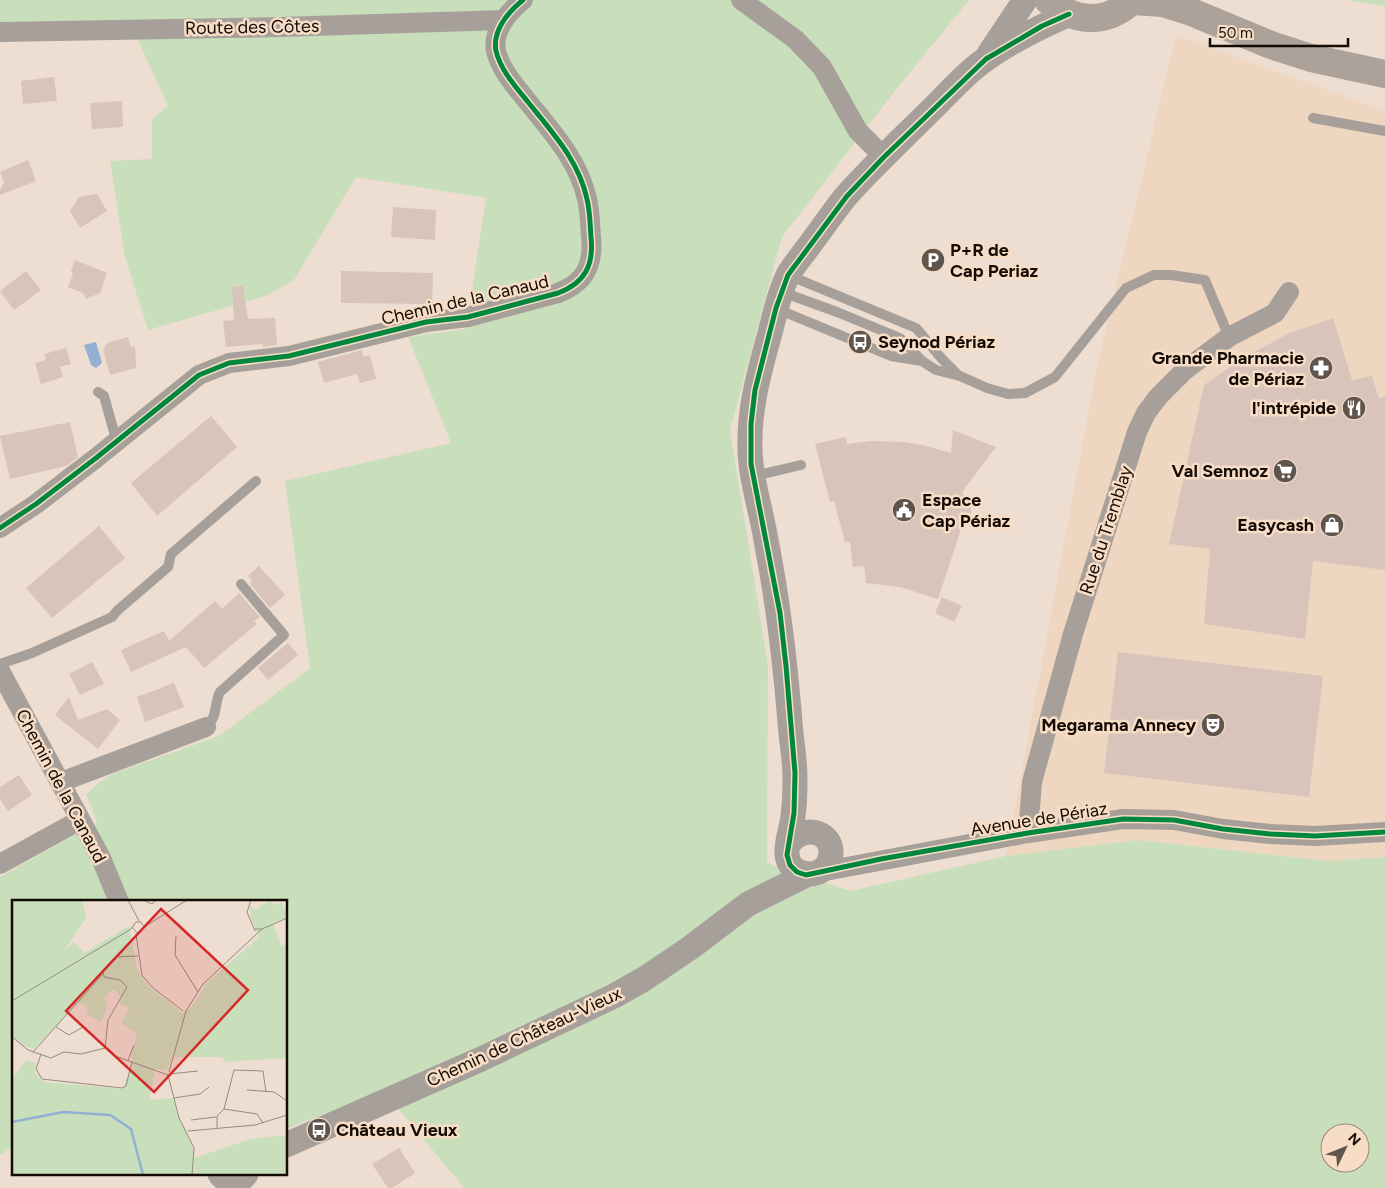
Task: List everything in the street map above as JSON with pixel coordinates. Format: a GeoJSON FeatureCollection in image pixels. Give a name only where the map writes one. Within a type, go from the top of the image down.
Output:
{"type":"FeatureCollection","features":[{"type":"Feature","properties":{"kind":"main road"},"geometry":{"type":"LineString","coordinates":[[1058,7],[1088,18],[1108,16],[1121,10],[1133,0],[1163,3],[1189,10],[1271,45],[1311,58],[1378,72]]}},
{"type":"Feature","properties":{"kind":"main road"},"geometry":{"type":"LineString","coordinates":[[1207,0],[1247,18],[1314,43],[1378,72]]}},
{"type":"Feature","properties":{"kind":"street","name":"Chemin de la Canaud"},"geometry":{"type":"LineString","coordinates":[[0,528],[36,504],[199,375],[229,363],[289,356],[426,322],[468,316],[558,293],[570,289],[578,283],[585,275],[589,266],[592,245],[584,186],[566,151],[507,75],[501,64],[496,44],[497,36],[504,20],[512,8],[523,0]]}},
{"type":"Feature","properties":{"kind":"street"},"geometry":{"type":"LineString","coordinates":[[741,0],[795,39],[822,67],[858,131],[884,157]]}},
{"type":"Feature","properties":{"kind":"street","name":"Chemin de Château-Vieux"},"geometry":{"type":"LineString","coordinates":[[288,1144],[479,1060],[614,996],[644,979],[690,948],[748,904],[773,876],[787,850],[794,813],[795,773],[780,613],[751,464],[751,424],[755,390],[782,292],[847,196],[884,157],[986,59],[1025,0]]}},
{"type":"Feature","properties":{"kind":"street","name":"Chemin de Château-Vieux"},"geometry":{"type":"LineString","coordinates":[[986,59],[1042,26],[1058,7]]}},
{"type":"Feature","properties":{"kind":"street","name":"Route des Côtes"},"geometry":{"type":"LineString","coordinates":[[0,32],[280,27],[504,20]]}},
{"type":"Feature","properties":{"kind":"street","name":"Rue du Tremblay"},"geometry":{"type":"LineString","coordinates":[[1028,833],[1034,772],[1073,634],[1137,432],[1146,413],[1158,397],[1185,370],[1229,336],[1275,313],[1289,292]]}},
{"type":"Feature","properties":{"kind":"street","name":"Chemin de la Canaud"},"geometry":{"type":"LineString","coordinates":[[0,671],[101,858],[118,900]]}},
{"type":"Feature","properties":{"kind":"street"},"geometry":{"type":"LineString","coordinates":[[61,782],[206,727]]}},
{"type":"Feature","properties":{"kind":"street","name":"Chemin de Château-Vieux"},"geometry":{"type":"LineString","coordinates":[[795,773],[809,816],[824,839]]}},
{"type":"Feature","properties":{"kind":"street","name":"Avenue de Périaz"},"geometry":{"type":"LineString","coordinates":[[813,873],[1028,833],[1124,819],[1174,820],[1223,829],[1270,834],[1315,836],[1385,832]]}},
{"type":"Feature","properties":{"kind":"street"},"geometry":{"type":"LineString","coordinates":[[0,864],[80,820]]}},
{"type":"Feature","properties":{"kind":"street"},"geometry":{"type":"LineString","coordinates":[[811,831],[824,839],[830,851],[830,860],[826,866],[813,873],[797,872],[790,865],[787,850],[793,837],[801,832],[811,831]]}},
{"type":"Feature","properties":{"kind":"street","name":"Avenue de Périaz"},"geometry":{"type":"LineString","coordinates":[[824,839],[851,853],[881,859]]}},
{"type":"Feature","properties":{"kind":"street","name":"Chemin de Château-Vieux"},"geometry":{"type":"LineString","coordinates":[[748,904],[813,873]]}},
{"type":"Feature","properties":{"kind":"lane"},"geometry":{"type":"LineString","coordinates":[[1313,118],[1385,131]]}},
{"type":"Feature","properties":{"kind":"lane"},"geometry":{"type":"LineString","coordinates":[[782,292],[900,338],[922,361],[936,370],[960,376],[987,388],[1008,394],[1025,394],[1055,377],[1126,288],[1154,275],[1171,275],[1205,280],[1229,336]]}},
{"type":"Feature","properties":{"kind":"lane"},"geometry":{"type":"LineString","coordinates":[[782,292],[916,328],[942,359],[960,376]]}},
{"type":"Feature","properties":{"kind":"lane"},"geometry":{"type":"LineString","coordinates":[[782,292],[891,356],[922,361]]}},
{"type":"Feature","properties":{"kind":"lane"},"geometry":{"type":"LineString","coordinates":[[98,392],[104,396],[114,432],[120,439]]}},
{"type":"Feature","properties":{"kind":"lane"},"geometry":{"type":"LineString","coordinates":[[754,476],[801,465]]}},
{"type":"Feature","properties":{"kind":"lane"},"geometry":{"type":"LineString","coordinates":[[0,664],[32,653],[112,617],[168,567],[171,554],[256,481]]}},
{"type":"Feature","properties":{"kind":"lane"},"geometry":{"type":"LineString","coordinates":[[206,727],[215,716],[217,699],[220,692],[284,634],[242,584]]}},
{"type":"Feature","properties":{"kind":"shaded area"},"geometry":{"type":"Polygon","coordinates":[[[1176,35],[1385,111],[1385,857],[1329,861],[1139,840],[1006,856],[1097,366],[1176,35]]]}},
{"type":"Feature","properties":{"kind":"green space"},"geometry":{"type":"Polygon","coordinates":[[[0,0],[969,0],[891,96],[782,237],[730,430],[768,665],[767,863],[850,891],[1006,856],[1139,840],[1329,861],[1385,857],[1385,1188],[464,1188],[384,1091],[288,1128],[288,900],[12,900],[12,1147],[0,1155],[0,877],[97,822],[86,794],[109,775],[219,736],[310,668],[285,481],[451,443],[408,337],[466,329],[486,198],[356,177],[294,280],[266,296],[148,330],[125,257],[110,161],[152,159],[152,119],[168,106],[129,21],[0,22],[0,0]]]}},
{"type":"Feature","properties":{"kind":"green space"},"geometry":{"type":"Polygon","coordinates":[[[1347,0],[1385,0],[1385,6],[1347,0]]]}},
{"type":"Feature","properties":{"kind":"water"},"geometry":{"type":"Polygon","coordinates":[[[96,342],[102,363],[96,368],[91,365],[84,345],[96,342]]]}},
{"type":"Feature","properties":{"kind":"building"},"geometry":{"type":"Polygon","coordinates":[[[54,77],[57,101],[23,104],[21,81],[54,77]]]}},
{"type":"Feature","properties":{"kind":"building"},"geometry":{"type":"Polygon","coordinates":[[[122,101],[123,127],[92,129],[90,103],[122,101]]]}},
{"type":"Feature","properties":{"kind":"building"},"geometry":{"type":"Polygon","coordinates":[[[28,160],[36,181],[0,195],[4,182],[0,172],[28,160]]]}},
{"type":"Feature","properties":{"kind":"building"},"geometry":{"type":"Polygon","coordinates":[[[97,194],[107,211],[80,228],[70,211],[79,197],[97,194]]]}},
{"type":"Feature","properties":{"kind":"building"},"geometry":{"type":"Polygon","coordinates":[[[393,207],[436,210],[435,240],[391,237],[393,207]]]}},
{"type":"Feature","properties":{"kind":"building"},"geometry":{"type":"Polygon","coordinates":[[[75,260],[107,273],[100,293],[86,299],[83,293],[68,287],[73,274],[71,271],[75,260]]]}},
{"type":"Feature","properties":{"kind":"building"},"geometry":{"type":"Polygon","coordinates":[[[26,271],[41,290],[14,310],[0,291],[26,271]]]}},
{"type":"Feature","properties":{"kind":"building"},"geometry":{"type":"Polygon","coordinates":[[[341,271],[433,273],[432,304],[341,303],[341,271]]]}},
{"type":"Feature","properties":{"kind":"building"},"geometry":{"type":"Polygon","coordinates":[[[243,286],[248,319],[275,318],[277,345],[263,347],[263,344],[226,347],[223,321],[234,320],[232,287],[243,286]]]}},
{"type":"Feature","properties":{"kind":"building","name":"Val Semnoz"},"geometry":{"type":"Polygon","coordinates":[[[1333,318],[1352,380],[1372,376],[1379,398],[1385,396],[1385,570],[1313,561],[1305,639],[1204,624],[1210,549],[1169,544],[1204,385],[1246,356],[1290,333],[1333,318]]]}},
{"type":"Feature","properties":{"kind":"building"},"geometry":{"type":"Polygon","coordinates":[[[128,337],[131,347],[135,346],[136,368],[110,375],[103,350],[107,343],[128,337]]]}},
{"type":"Feature","properties":{"kind":"building"},"geometry":{"type":"Polygon","coordinates":[[[66,348],[71,364],[60,367],[63,377],[41,384],[35,363],[46,360],[44,354],[66,348]]]}},
{"type":"Feature","properties":{"kind":"building"},"geometry":{"type":"Polygon","coordinates":[[[362,350],[363,357],[370,355],[376,379],[360,383],[357,374],[324,383],[318,362],[362,350]]]}},
{"type":"Feature","properties":{"kind":"building"},"geometry":{"type":"Polygon","coordinates":[[[211,416],[237,447],[157,516],[131,483],[211,416]]]}},
{"type":"Feature","properties":{"kind":"building"},"geometry":{"type":"Polygon","coordinates":[[[70,422],[78,457],[66,466],[10,479],[0,436],[70,422]]]}},
{"type":"Feature","properties":{"kind":"building","name":"Espace Cap Périaz"},"geometry":{"type":"Polygon","coordinates":[[[953,430],[996,447],[962,492],[971,505],[971,513],[963,523],[938,599],[900,587],[866,583],[864,566],[853,567],[850,542],[845,542],[834,501],[830,502],[815,444],[846,437],[847,444],[871,441],[903,442],[951,453],[953,430]]]}},
{"type":"Feature","properties":{"kind":"building"},"geometry":{"type":"Polygon","coordinates":[[[99,526],[125,558],[52,618],[26,588],[99,526]]]}},
{"type":"Feature","properties":{"kind":"building"},"geometry":{"type":"Polygon","coordinates":[[[259,566],[285,595],[270,608],[250,584],[252,581],[248,576],[259,566]]]}},
{"type":"Feature","properties":{"kind":"building"},"geometry":{"type":"Polygon","coordinates":[[[239,593],[260,617],[254,621],[257,624],[204,668],[186,647],[131,672],[121,650],[164,631],[169,641],[215,601],[222,609],[239,593]]]}},
{"type":"Feature","properties":{"kind":"building"},"geometry":{"type":"Polygon","coordinates":[[[942,597],[962,606],[954,622],[935,613],[942,597]]]}},
{"type":"Feature","properties":{"kind":"building"},"geometry":{"type":"Polygon","coordinates":[[[288,643],[298,655],[268,680],[258,668],[288,643]]]}},
{"type":"Feature","properties":{"kind":"building","name":"Megarama Annecy"},"geometry":{"type":"Polygon","coordinates":[[[1118,652],[1323,676],[1309,797],[1104,773],[1118,652]]]}},
{"type":"Feature","properties":{"kind":"building"},"geometry":{"type":"Polygon","coordinates":[[[92,662],[104,684],[80,695],[69,674],[92,662]]]}},
{"type":"Feature","properties":{"kind":"building"},"geometry":{"type":"Polygon","coordinates":[[[174,683],[184,707],[145,722],[137,697],[174,683]]]}},
{"type":"Feature","properties":{"kind":"building"},"geometry":{"type":"Polygon","coordinates":[[[69,697],[78,720],[107,709],[120,720],[98,749],[55,715],[69,697]]]}},
{"type":"Feature","properties":{"kind":"building"},"geometry":{"type":"Polygon","coordinates":[[[19,775],[32,795],[8,811],[0,799],[0,787],[19,775]]]}},
{"type":"Feature","properties":{"kind":"building"},"geometry":{"type":"Polygon","coordinates":[[[399,1148],[415,1173],[392,1188],[388,1188],[372,1164],[399,1148]]]}},
{"type":"Feature","properties":{"kind":"cycle path"},"geometry":{"type":"LineString","coordinates":[[0,528],[36,504],[96,458],[199,375],[229,363],[289,356],[426,322],[468,317],[558,293],[575,284],[581,278],[589,264],[592,247],[589,208],[583,185],[564,148],[509,78],[501,65],[496,51],[496,36],[502,22],[523,0]]}},
{"type":"Feature","properties":{"kind":"cycle path"},"geometry":{"type":"LineString","coordinates":[[1069,14],[1042,26],[986,59],[884,157],[847,196],[788,275],[776,308],[755,390],[751,424],[751,464],[780,613],[786,666],[795,773],[794,813],[787,855],[790,865],[797,872],[806,875],[881,859],[1028,833],[1123,819],[1174,820],[1223,829],[1270,834],[1315,836],[1385,832]]}},
{"type":"Feature","properties":{"kind":"place","name":"P+R de Cap Periaz"},"geometry":{"type":"Point","coordinates":[933,260]}},
{"type":"Feature","properties":{"kind":"place","name":"Seynod Périaz"},"geometry":{"type":"Point","coordinates":[860,342]}},
{"type":"Feature","properties":{"kind":"place","name":"Grande Pharmacie de Périaz"},"geometry":{"type":"Point","coordinates":[1321,368]}},
{"type":"Feature","properties":{"kind":"place","name":"l'intrépide"},"geometry":{"type":"Point","coordinates":[1354,408]}},
{"type":"Feature","properties":{"kind":"place","name":"Val Semnoz"},"geometry":{"type":"Point","coordinates":[1285,471]}},
{"type":"Feature","properties":{"kind":"place","name":"Espace Cap Périaz"},"geometry":{"type":"Point","coordinates":[904,510]}},
{"type":"Feature","properties":{"kind":"place","name":"Easycash"},"geometry":{"type":"Point","coordinates":[1332,525]}},
{"type":"Feature","properties":{"kind":"place","name":"Megarama Annecy"},"geometry":{"type":"Point","coordinates":[1213,725]}},
{"type":"Feature","properties":{"kind":"place","name":"Château Vieux"},"geometry":{"type":"Point","coordinates":[319,1130]}}]}
